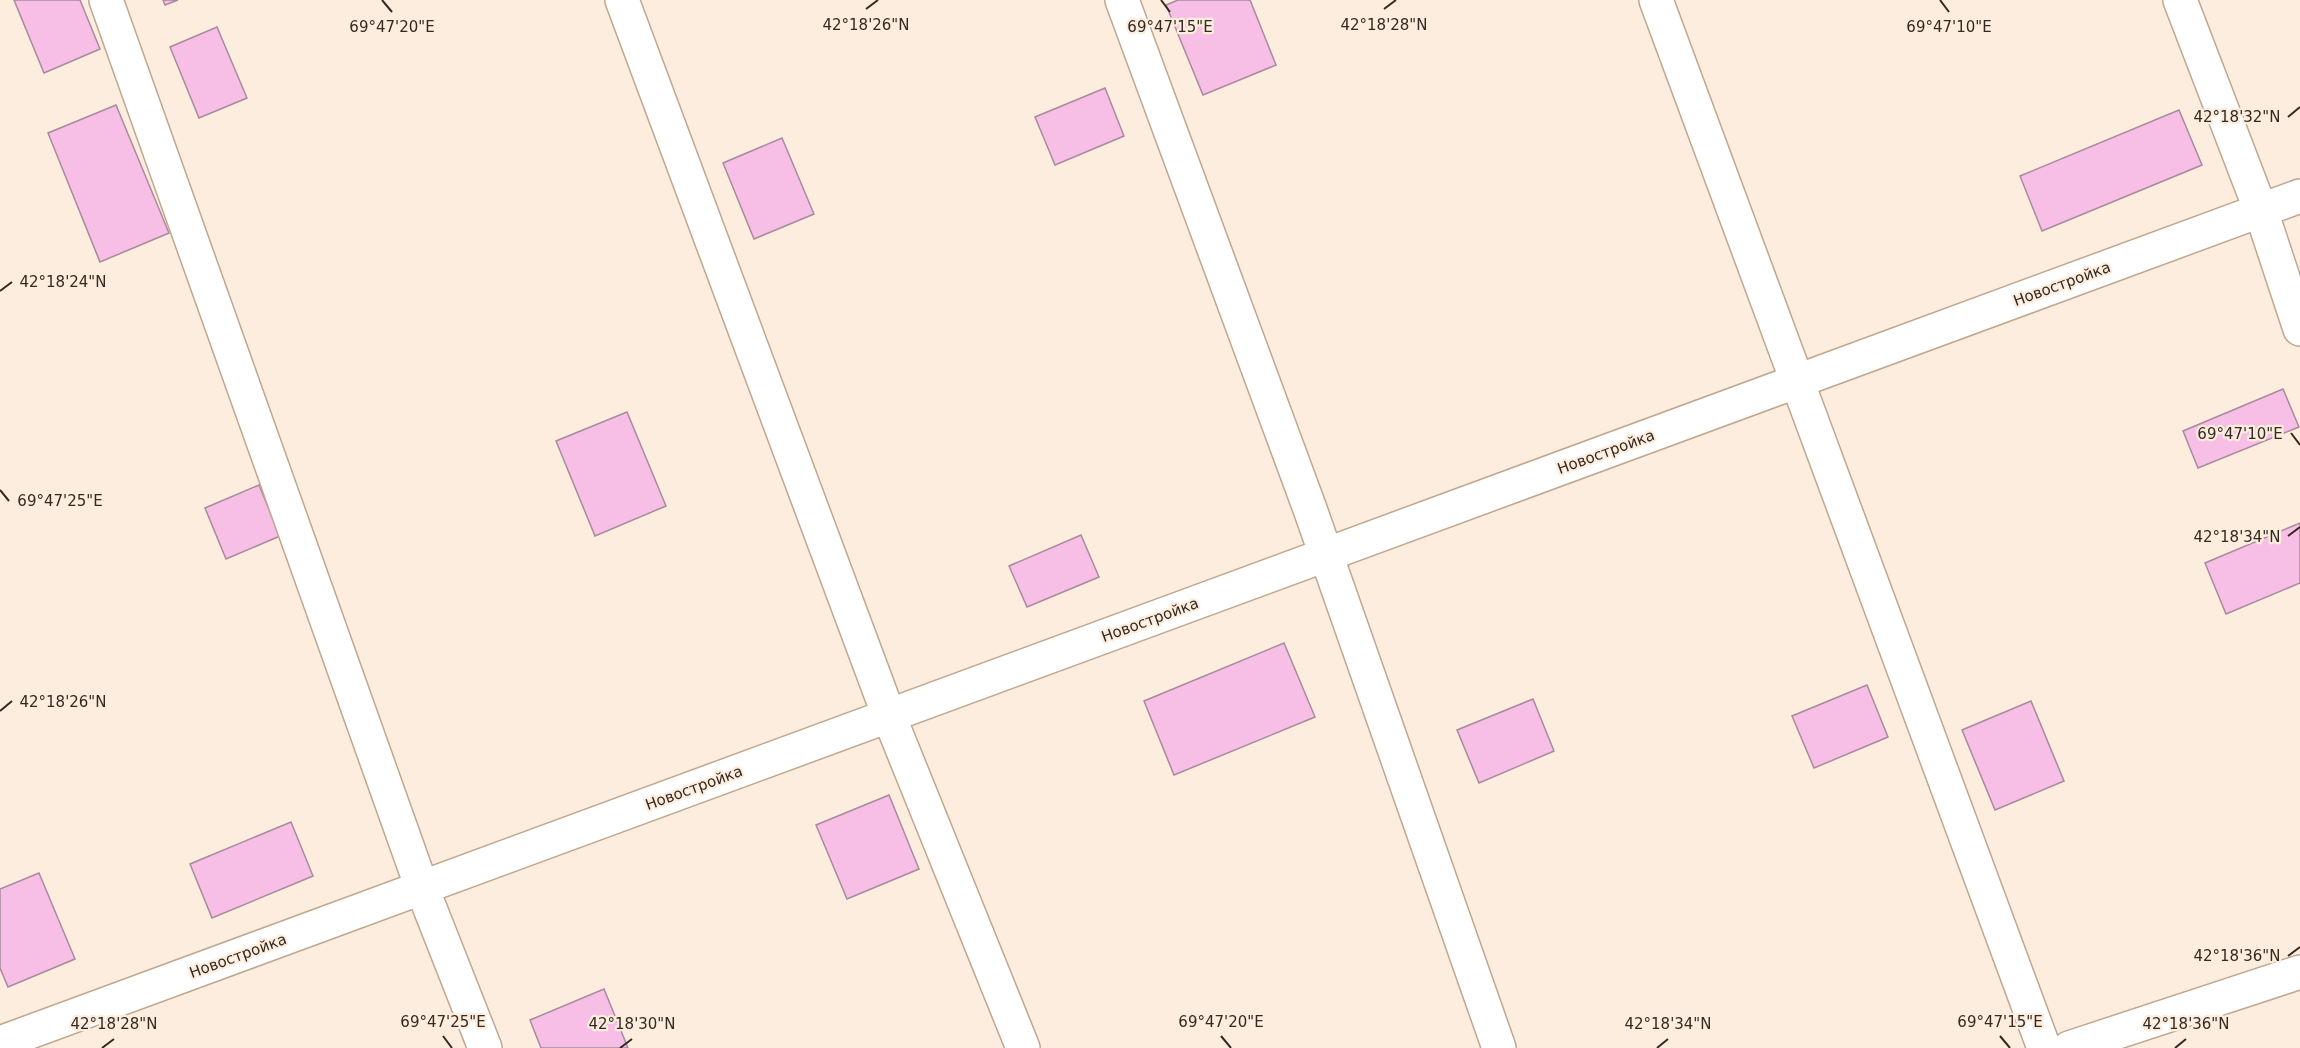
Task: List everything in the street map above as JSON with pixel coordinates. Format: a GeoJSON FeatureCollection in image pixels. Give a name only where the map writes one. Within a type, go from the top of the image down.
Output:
{"type":"FeatureCollection","features":[{"type":"Feature","properties":{"kind":"street"},"geometry":{"type":"LineString","coordinates":[[106,0],[422,888],[485,1048]]}},
{"type":"Feature","properties":{"kind":"street"},"geometry":{"type":"LineString","coordinates":[[622,0],[889,716],[1023,1048]]}},
{"type":"Feature","properties":{"kind":"street"},"geometry":{"type":"LineString","coordinates":[[1122,0],[1327,555],[1498,1048]]}},
{"type":"Feature","properties":{"kind":"street"},"geometry":{"type":"LineString","coordinates":[[1656,0],[2044,1048]]}},
{"type":"Feature","properties":{"kind":"street"},"geometry":{"type":"LineString","coordinates":[[2180,0],[2261,211],[2300,329]]}},
{"type":"Feature","properties":{"kind":"street","name":"Новостройка"},"geometry":{"type":"LineString","coordinates":[[0,1043],[2300,196]]}},
{"type":"Feature","properties":{"kind":"street"},"geometry":{"type":"LineString","coordinates":[[2069,1048],[2300,972]]}},
{"type":"Feature","properties":{"kind":"building"},"geometry":{"type":"Polygon","coordinates":[[[14,0],[80,0],[100,49],[44,73],[14,0]]]}},
{"type":"Feature","properties":{"kind":"building"},"geometry":{"type":"Polygon","coordinates":[[[163,0],[178,0],[165,5],[163,0]]]}},
{"type":"Feature","properties":{"kind":"building"},"geometry":{"type":"Polygon","coordinates":[[[1178,0],[1250,0],[1276,65],[1203,95],[1166,5],[1178,0]]]}},
{"type":"Feature","properties":{"kind":"building"},"geometry":{"type":"Polygon","coordinates":[[[217,27],[247,98],[199,118],[170,47],[217,27]]]}},
{"type":"Feature","properties":{"kind":"building"},"geometry":{"type":"Polygon","coordinates":[[[1105,88],[1124,136],[1055,165],[1035,117],[1105,88]]]}},
{"type":"Feature","properties":{"kind":"building"},"geometry":{"type":"Polygon","coordinates":[[[116,105],[169,233],[100,262],[48,133],[116,105]]]}},
{"type":"Feature","properties":{"kind":"building"},"geometry":{"type":"Polygon","coordinates":[[[2179,110],[2202,165],[2042,231],[2020,176],[2179,110]]]}},
{"type":"Feature","properties":{"kind":"building"},"geometry":{"type":"Polygon","coordinates":[[[782,138],[814,214],[754,239],[723,163],[782,138]]]}},
{"type":"Feature","properties":{"kind":"building"},"geometry":{"type":"Polygon","coordinates":[[[2283,389],[2299,427],[2198,468],[2183,431],[2283,389]]]}},
{"type":"Feature","properties":{"kind":"building"},"geometry":{"type":"Polygon","coordinates":[[[627,412],[666,506],[595,536],[556,441],[627,412]]]}},
{"type":"Feature","properties":{"kind":"building"},"geometry":{"type":"Polygon","coordinates":[[[259,485],[280,536],[226,559],[205,508],[259,485]]]}},
{"type":"Feature","properties":{"kind":"building"},"geometry":{"type":"Polygon","coordinates":[[[2300,523],[2300,583],[2226,614],[2205,563],[2300,523]]]}},
{"type":"Feature","properties":{"kind":"building"},"geometry":{"type":"Polygon","coordinates":[[[1081,535],[1099,577],[1027,607],[1009,566],[1081,535]]]}},
{"type":"Feature","properties":{"kind":"building"},"geometry":{"type":"Polygon","coordinates":[[[1284,643],[1315,717],[1174,775],[1144,701],[1284,643]]]}},
{"type":"Feature","properties":{"kind":"building"},"geometry":{"type":"Polygon","coordinates":[[[1867,685],[1888,737],[1814,768],[1792,716],[1867,685]]]}},
{"type":"Feature","properties":{"kind":"building"},"geometry":{"type":"Polygon","coordinates":[[[1533,699],[1554,751],[1479,783],[1457,730],[1533,699]]]}},
{"type":"Feature","properties":{"kind":"building"},"geometry":{"type":"Polygon","coordinates":[[[2031,701],[2064,781],[1995,810],[1962,730],[2031,701]]]}},
{"type":"Feature","properties":{"kind":"building"},"geometry":{"type":"Polygon","coordinates":[[[889,795],[919,869],[847,899],[816,825],[889,795]]]}},
{"type":"Feature","properties":{"kind":"building"},"geometry":{"type":"Polygon","coordinates":[[[291,822],[313,876],[212,918],[190,864],[291,822]]]}},
{"type":"Feature","properties":{"kind":"building"},"geometry":{"type":"Polygon","coordinates":[[[39,873],[75,959],[8,987],[0,968],[0,889],[39,873]]]}},
{"type":"Feature","properties":{"kind":"building"},"geometry":{"type":"Polygon","coordinates":[[[604,989],[628,1048],[541,1048],[530,1020],[604,989]]]}}]}
